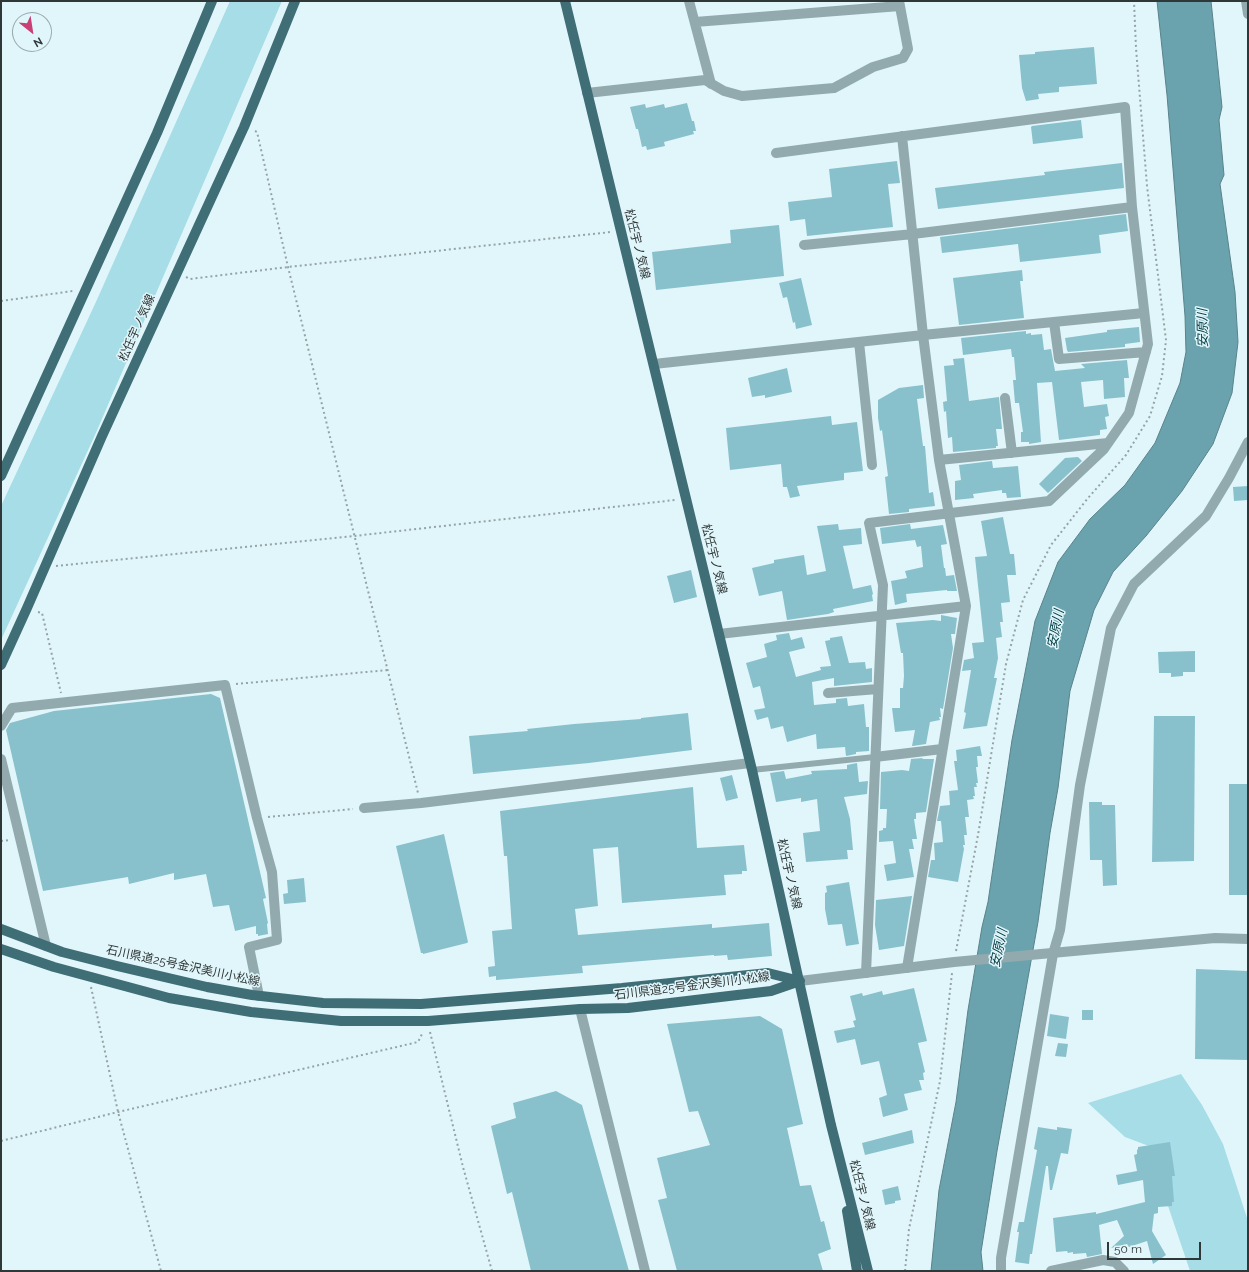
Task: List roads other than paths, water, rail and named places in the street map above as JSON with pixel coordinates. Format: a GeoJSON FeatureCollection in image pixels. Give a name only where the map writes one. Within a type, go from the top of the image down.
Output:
{"type":"FeatureCollection","features":[{"type":"Feature","properties":{"kind":"main road"},"geometry":{"type":"LineString","coordinates":[[1,476],[157,133],[212,1]]}},
{"type":"Feature","properties":{"kind":"main road","name":"松任宇ノ気線"},"geometry":{"type":"LineString","coordinates":[[1,665],[102,436],[244,127],[295,1]]}},
{"type":"Feature","properties":{"kind":"main road","name":"松任宇ノ気線"},"geometry":{"type":"LineString","coordinates":[[565,1],[751,766],[831,1125],[857,1271]]}},
{"type":"Feature","properties":{"kind":"main road","name":"石川県道25号金沢美川小松線"},"geometry":{"type":"LineString","coordinates":[[1,929],[62,952],[207,987],[259,996],[323,1003],[421,1004],[622,988],[768,974],[800,981]]}},
{"type":"Feature","properties":{"kind":"main road","name":"石川県道25号金沢美川小松線"},"geometry":{"type":"LineString","coordinates":[[1,950],[54,967],[168,998],[251,1012],[341,1021],[428,1022],[580,1010],[628,1008],[771,991],[800,981]]}},
{"type":"Feature","properties":{"kind":"main road","name":"松任宇ノ気線"},"geometry":{"type":"LineString","coordinates":[[831,1125],[868,1271]]}},
{"type":"Feature","properties":{"kind":"street"},"geometry":{"type":"LineString","coordinates":[[689,1],[711,84]]}},
{"type":"Feature","properties":{"kind":"street"},"geometry":{"type":"LineString","coordinates":[[1246,1],[1248,14]]}},
{"type":"Feature","properties":{"kind":"street"},"geometry":{"type":"LineString","coordinates":[[587,93],[705,80],[724,91],[742,96],[834,88],[873,67],[903,58],[908,49],[899,4],[695,22]]}},
{"type":"Feature","properties":{"kind":"street"},"geometry":{"type":"LineString","coordinates":[[776,153],[1125,107],[1132,207],[1148,344],[1129,413],[1104,449],[1049,501],[949,512],[869,523],[883,585],[866,973]]}},
{"type":"Feature","properties":{"kind":"street"},"geometry":{"type":"LineString","coordinates":[[902,136],[923,335],[939,460],[966,606],[907,968]]}},
{"type":"Feature","properties":{"kind":"street"},"geometry":{"type":"LineString","coordinates":[[804,245],[913,234],[1132,207]]}},
{"type":"Feature","properties":{"kind":"street"},"geometry":{"type":"LineString","coordinates":[[654,364],[1144,313]]}},
{"type":"Feature","properties":{"kind":"street"},"geometry":{"type":"LineString","coordinates":[[1054,322],[1059,359],[1146,352]]}},
{"type":"Feature","properties":{"kind":"street"},"geometry":{"type":"LineString","coordinates":[[859,342],[872,465]]}},
{"type":"Feature","properties":{"kind":"street"},"geometry":{"type":"LineString","coordinates":[[1006,398],[1012,453]]}},
{"type":"Feature","properties":{"kind":"street"},"geometry":{"type":"LineString","coordinates":[[939,460],[1108,442]]}},
{"type":"Feature","properties":{"kind":"street"},"geometry":{"type":"LineString","coordinates":[[1001,1271],[1000,1258],[1048,954],[1060,930],[1080,785],[1111,628],[1134,584],[1206,516],[1229,478],[1248,442]]}},
{"type":"Feature","properties":{"kind":"street"},"geometry":{"type":"LineString","coordinates":[[719,634],[966,606]]}},
{"type":"Feature","properties":{"kind":"street"},"geometry":{"type":"LineString","coordinates":[[1,726],[12,708],[225,685],[257,818],[272,872],[277,940],[248,947],[259,996]]}},
{"type":"Feature","properties":{"kind":"street"},"geometry":{"type":"LineString","coordinates":[[828,693],[878,689]]}},
{"type":"Feature","properties":{"kind":"street"},"geometry":{"type":"LineString","coordinates":[[875,757],[942,749]]}},
{"type":"Feature","properties":{"kind":"street"},"geometry":{"type":"LineString","coordinates":[[1,759],[46,946]]}},
{"type":"Feature","properties":{"kind":"street"},"geometry":{"type":"LineString","coordinates":[[364,808],[751,766]]}},
{"type":"Feature","properties":{"kind":"street"},"geometry":{"type":"LineString","coordinates":[[800,981],[954,962],[1215,938],[1248,939]]}},
{"type":"Feature","properties":{"kind":"street"},"geometry":{"type":"LineString","coordinates":[[580,1010],[646,1271]]}},
{"type":"Feature","properties":{"kind":"street"},"geometry":{"type":"LineString","coordinates":[[1051,1271],[1103,1260],[1115,1262],[1124,1271]]}},
{"type":"Feature","properties":{"kind":"lane"},"geometry":{"type":"LineString","coordinates":[[751,766],[875,757]]}},
{"type":"Feature","properties":{"kind":"water","name":"安原川"},"geometry":{"type":"Polygon","coordinates":[[[1157,1],[1211,1],[1222,107],[1219,120],[1224,175],[1220,184],[1235,292],[1238,342],[1232,393],[1213,444],[1182,491],[1146,536],[1113,572],[1094,610],[1070,691],[1058,788],[1050,833],[1038,922],[997,1151],[981,1252],[983,1271],[931,1271],[939,1190],[956,1102],[968,1010],[982,927],[988,902],[1012,740],[1035,621],[1058,562],[1090,519],[1125,485],[1155,443],[1180,383],[1186,352],[1185,316],[1167,95],[1157,1]]]}}]}
